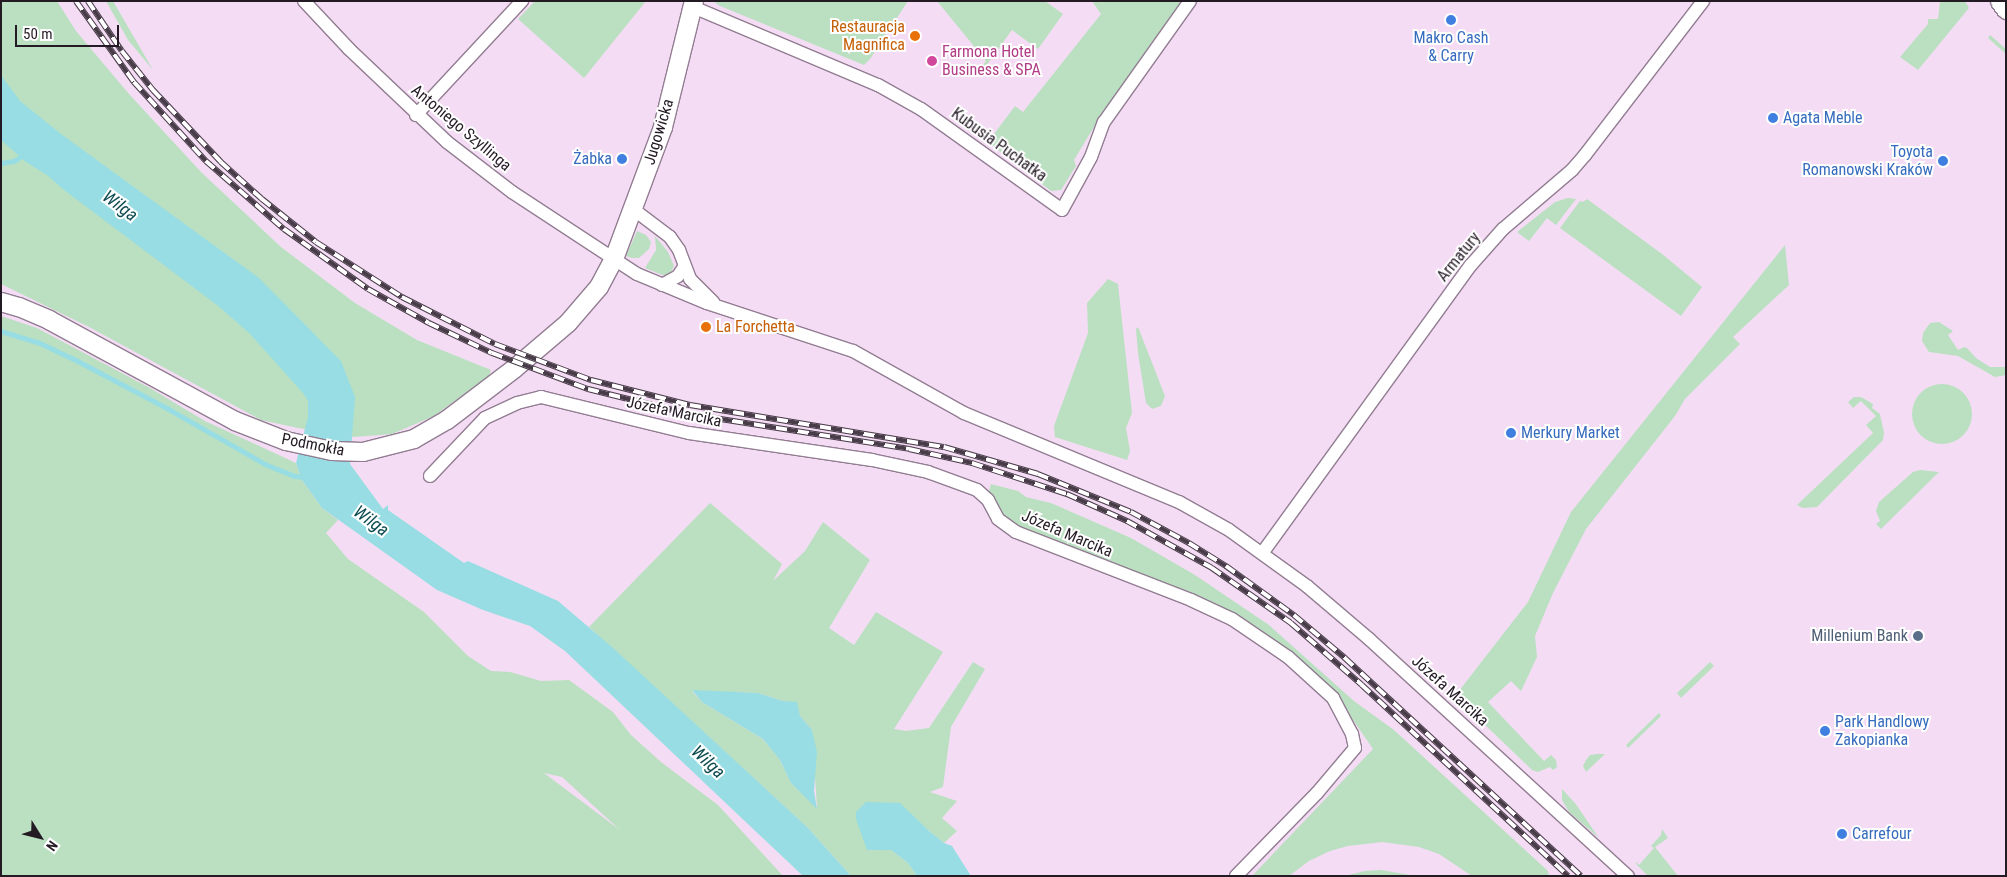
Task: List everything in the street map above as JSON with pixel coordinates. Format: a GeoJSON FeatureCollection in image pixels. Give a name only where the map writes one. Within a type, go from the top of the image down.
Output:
{"type":"FeatureCollection","features":[{"type":"Feature","properties":{"kind":"main road"},"geometry":{"type":"LineString","coordinates":[[2000,1],[2006,9]]}},
{"type":"Feature","properties":{"kind":"street","name":"Antoniego Szyllinga"},"geometry":{"type":"LineString","coordinates":[[304,1],[416,115],[447,142],[512,192],[614,259]]}},
{"type":"Feature","properties":{"kind":"street"},"geometry":{"type":"LineString","coordinates":[[416,115],[522,1]]}},
{"type":"Feature","properties":{"kind":"street","name":"Kubusia Puchatka"},"geometry":{"type":"LineString","coordinates":[[694,4],[878,85],[921,109],[1062,210],[1091,157],[1104,122],[1190,1]]}},
{"type":"Feature","properties":{"kind":"street","name":"Armatury"},"geometry":{"type":"LineString","coordinates":[[1263,552],[1475,260],[1503,229],[1558,182],[1585,155],[1703,1]]}},
{"type":"Feature","properties":{"kind":"street","name":"Jugowicka"},"geometry":{"type":"LineString","coordinates":[[614,259],[663,127],[694,4]]}},
{"type":"Feature","properties":{"kind":"street","name":"Józefa Marcika"},"geometry":{"type":"LineString","coordinates":[[633,209],[670,237],[679,250],[684,267],[699,290],[723,309]]}},
{"type":"Feature","properties":{"kind":"street","name":"Józefa Marcika"},"geometry":{"type":"LineString","coordinates":[[614,259],[637,274],[723,309],[853,351],[964,413],[1178,502],[1229,530],[1263,552],[1369,639],[1628,876]]}},
{"type":"Feature","properties":{"kind":"street","name":"Podmokła"},"geometry":{"type":"LineString","coordinates":[[1,302],[19,307],[49,320],[235,421],[286,442],[332,451],[363,452],[414,439],[431,430],[473,401],[568,323],[599,287],[614,259]]}},
{"type":"Feature","properties":{"kind":"street"},"geometry":{"type":"LineString","coordinates":[[662,285],[678,276],[684,267]]}},
{"type":"Feature","properties":{"kind":"street","name":"Józefa Marcika"},"geometry":{"type":"LineString","coordinates":[[485,418],[525,400],[549,398],[690,433],[872,460],[928,472],[964,485],[984,495],[998,519],[1016,532],[1191,600],[1232,619],[1288,657],[1318,682],[1333,698],[1352,734],[1355,748],[1316,793],[1236,876]]}},
{"type":"Feature","properties":{"kind":"street"},"geometry":{"type":"LineString","coordinates":[[430,476],[485,418],[473,401]]}},
{"type":"Feature","properties":{"kind":"shaded area"},"geometry":{"type":"Polygon","coordinates":[[[1,1],[57,1],[76,31],[129,94],[202,173],[281,247],[355,303],[417,340],[491,370],[489,376],[434,416],[392,434],[354,437],[298,428],[261,420],[89,327],[1,284],[1,1]]]}},
{"type":"Feature","properties":{"kind":"shaded area"},"geometry":{"type":"Polygon","coordinates":[[[106,1],[113,1],[153,70],[128,40],[106,1]]]}},
{"type":"Feature","properties":{"kind":"shaded area"},"geometry":{"type":"Polygon","coordinates":[[[535,1],[646,1],[584,78],[518,19],[535,1]]]}},
{"type":"Feature","properties":{"kind":"shaded area"},"geometry":{"type":"Polygon","coordinates":[[[713,1],[908,1],[870,59],[864,65],[720,6],[713,1]]]}},
{"type":"Feature","properties":{"kind":"shaded area"},"geometry":{"type":"Polygon","coordinates":[[[937,1],[1045,1],[1063,14],[1038,49],[1012,30],[980,74],[977,73],[986,61],[937,1]]]}},
{"type":"Feature","properties":{"kind":"shaded area"},"geometry":{"type":"Polygon","coordinates":[[[1092,1],[1182,1],[1094,127],[1074,160],[1076,166],[1061,190],[1051,191],[988,142],[1015,106],[1023,112],[1101,14],[1092,1]]]}},
{"type":"Feature","properties":{"kind":"shaded area"},"geometry":{"type":"Polygon","coordinates":[[[1940,1],[1965,1],[1969,8],[1918,70],[1900,57],[1928,24],[1928,19],[1938,19],[1940,1]]]}},
{"type":"Feature","properties":{"kind":"shaded area"},"geometry":{"type":"Polygon","coordinates":[[[1990,35],[2006,49],[2006,54],[1988,38],[1990,35]]]}},
{"type":"Feature","properties":{"kind":"shaded area"},"geometry":{"type":"Polygon","coordinates":[[[1568,198],[1576,199],[1556,225],[1547,218],[1529,241],[1517,232],[1555,202],[1568,198]]]}},
{"type":"Feature","properties":{"kind":"shaded area"},"geometry":{"type":"Polygon","coordinates":[[[1587,199],[1662,254],[1702,287],[1681,316],[1560,228],[1580,201],[1583,202],[1587,199]]]}},
{"type":"Feature","properties":{"kind":"shaded area"},"geometry":{"type":"Polygon","coordinates":[[[637,231],[646,235],[651,242],[649,249],[639,258],[632,258],[626,256],[637,231]]]}},
{"type":"Feature","properties":{"kind":"shaded area"},"geometry":{"type":"Polygon","coordinates":[[[655,236],[668,252],[674,266],[670,274],[665,276],[645,268],[656,250],[655,236]]]}},
{"type":"Feature","properties":{"kind":"shaded area"},"geometry":{"type":"Polygon","coordinates":[[[1785,245],[1789,285],[1733,337],[1740,344],[1685,399],[1675,416],[1586,529],[1553,593],[1535,636],[1537,657],[1521,691],[1511,681],[1488,702],[1544,761],[1551,755],[1556,760],[1557,767],[1553,770],[1550,767],[1538,772],[1532,770],[1455,696],[1528,602],[1571,512],[1785,245]]]}},
{"type":"Feature","properties":{"kind":"shaded area"},"geometry":{"type":"Polygon","coordinates":[[[1108,279],[1118,284],[1132,413],[1126,428],[1130,451],[1127,460],[1055,437],[1054,426],[1088,333],[1087,303],[1108,279]]]}},
{"type":"Feature","properties":{"kind":"shaded area"},"geometry":{"type":"Polygon","coordinates":[[[1,316],[37,328],[150,388],[205,421],[296,463],[302,480],[322,508],[338,520],[326,533],[348,559],[424,612],[468,656],[491,671],[510,672],[541,681],[569,680],[613,712],[631,735],[661,762],[718,805],[783,876],[1,876],[1,316]],[[544,773],[620,830],[562,777],[544,773]]]}},
{"type":"Feature","properties":{"kind":"shaded area"},"geometry":{"type":"Polygon","coordinates":[[[1939,322],[1953,331],[1948,335],[1958,350],[1964,347],[1967,348],[1976,358],[1990,367],[2006,367],[2006,375],[1995,377],[1958,356],[1929,352],[1922,341],[1923,333],[1930,323],[1939,322]]]}},
{"type":"Feature","properties":{"kind":"shaded area"},"geometry":{"type":"Polygon","coordinates":[[[1138,327],[1165,396],[1161,406],[1152,409],[1146,403],[1138,353],[1136,329],[1138,327]]]}},
{"type":"Feature","properties":{"kind":"shaded area"},"geometry":{"type":"Polygon","coordinates":[[[1942,384],[1958,389],[1963,393],[1967,398],[1972,414],[1967,430],[1963,435],[1958,439],[1942,444],[1926,439],[1921,435],[1917,430],[1912,414],[1917,398],[1921,393],[1926,389],[1942,384]]]}},
{"type":"Feature","properties":{"kind":"shaded area"},"geometry":{"type":"Polygon","coordinates":[[[1854,397],[1861,397],[1873,404],[1872,408],[1880,414],[1884,433],[1883,440],[1817,507],[1803,508],[1797,505],[1873,433],[1866,425],[1876,416],[1861,401],[1853,408],[1848,402],[1854,397]]]}},
{"type":"Feature","properties":{"kind":"shaded area"},"geometry":{"type":"Polygon","coordinates":[[[1920,470],[1939,472],[1881,529],[1876,524],[1880,521],[1876,511],[1879,502],[1913,472],[1920,470]]]}},
{"type":"Feature","properties":{"kind":"shaded area"},"geometry":{"type":"Polygon","coordinates":[[[991,484],[1018,491],[1026,497],[1051,503],[1131,538],[1195,575],[1269,625],[1354,701],[1394,730],[1548,871],[1549,876],[1472,876],[1439,854],[1419,847],[1382,842],[1348,846],[1330,851],[1309,861],[1289,876],[1252,876],[1373,749],[1342,704],[1262,634],[1016,527],[1002,514],[989,491],[991,484]]]}},
{"type":"Feature","properties":{"kind":"shaded area"},"geometry":{"type":"Polygon","coordinates":[[[710,503],[782,564],[773,581],[805,551],[823,522],[870,560],[829,628],[854,645],[876,612],[943,652],[894,729],[906,731],[929,728],[973,662],[985,669],[951,727],[943,787],[930,792],[957,801],[942,818],[957,831],[944,843],[928,830],[869,851],[878,849],[891,850],[908,863],[917,876],[851,876],[808,828],[589,627],[710,503]],[[692,691],[702,702],[763,739],[780,760],[791,783],[817,808],[812,730],[783,701],[758,693],[692,691]]]}},
{"type":"Feature","properties":{"kind":"shaded area"},"geometry":{"type":"Polygon","coordinates":[[[1710,662],[1714,666],[1681,698],[1677,693],[1710,662]]]}},
{"type":"Feature","properties":{"kind":"shaded area"},"geometry":{"type":"Polygon","coordinates":[[[1659,713],[1661,716],[1628,748],[1626,745],[1659,713]]]}},
{"type":"Feature","properties":{"kind":"shaded area"},"geometry":{"type":"Polygon","coordinates":[[[1605,754],[1586,772],[1583,766],[1586,760],[1590,755],[1605,754]]]}},
{"type":"Feature","properties":{"kind":"shaded area"},"geometry":{"type":"Polygon","coordinates":[[[1562,789],[1575,803],[1599,838],[1569,812],[1562,800],[1562,789]]]}},
{"type":"Feature","properties":{"kind":"shaded area"},"geometry":{"type":"Polygon","coordinates":[[[1662,829],[1668,838],[1655,847],[1678,876],[1648,876],[1636,864],[1636,862],[1639,865],[1654,848],[1651,846],[1661,835],[1662,829]]]}},
{"type":"Feature","properties":{"kind":"shaded area"},"geometry":{"type":"Polygon","coordinates":[[[1381,870],[1416,876],[1344,876],[1365,871],[1381,870]]]}},
{"type":"Feature","properties":{"kind":"water","name":"Wilga"},"geometry":{"type":"Polygon","coordinates":[[[1,75],[20,101],[61,134],[259,278],[341,361],[355,397],[350,464],[383,509],[388,505],[388,510],[464,563],[468,561],[558,601],[612,647],[808,828],[851,876],[803,876],[565,651],[530,626],[483,610],[437,590],[322,508],[302,480],[296,463],[308,417],[308,401],[303,393],[249,333],[217,305],[64,190],[47,175],[26,162],[1,140],[1,75]]]}},
{"type":"Feature","properties":{"kind":"water"},"geometry":{"type":"Polygon","coordinates":[[[692,690],[758,693],[783,701],[797,702],[800,716],[812,730],[817,752],[814,791],[817,809],[791,783],[780,760],[763,739],[702,702],[692,690]]]}},
{"type":"Feature","properties":{"kind":"water"},"geometry":{"type":"Polygon","coordinates":[[[866,802],[900,803],[928,830],[944,843],[952,846],[971,876],[917,876],[908,863],[891,850],[867,850],[856,819],[856,812],[866,802]]]}},
{"type":"Feature","properties":{"kind":"waterway"},"geometry":{"type":"LineString","coordinates":[[1,163],[14,161],[25,154]]}},
{"type":"Feature","properties":{"kind":"waterway"},"geometry":{"type":"LineString","coordinates":[[1,331],[38,342],[76,360],[167,408],[265,464],[294,476],[305,477]]}},
{"type":"Feature","properties":{"kind":"railway"},"geometry":{"type":"LineString","coordinates":[[76,1],[134,82],[206,161],[284,229],[368,289],[429,323],[492,353],[588,389],[689,414],[909,449],[972,463],[1067,494],[1127,521],[1212,568],[1291,623],[1362,685],[1568,876]]}},
{"type":"Feature","properties":{"kind":"railway"},"geometry":{"type":"LineString","coordinates":[[88,1],[122,51],[153,90],[221,162],[262,199],[316,242],[402,297],[495,344],[591,380],[690,405],[944,447],[1038,474],[1131,512],[1189,543],[1226,566],[1294,615],[1345,658],[1581,876]]}},
{"type":"Feature","properties":{"kind":"place","name":"Makro Cash & Carry"},"geometry":{"type":"Point","coordinates":[1451,20]}},
{"type":"Feature","properties":{"kind":"place","name":"Restauracja Magnifica"},"geometry":{"type":"Point","coordinates":[915,36]}},
{"type":"Feature","properties":{"kind":"place","name":"Farmona Hotel Business & SPA"},"geometry":{"type":"Point","coordinates":[932,61]}},
{"type":"Feature","properties":{"kind":"place","name":"Agata Meble"},"geometry":{"type":"Point","coordinates":[1773,118]}},
{"type":"Feature","properties":{"kind":"place","name":"Żabka"},"geometry":{"type":"Point","coordinates":[622,159]}},
{"type":"Feature","properties":{"kind":"place","name":"Toyota Romanowski Kraków"},"geometry":{"type":"Point","coordinates":[1943,161]}},
{"type":"Feature","properties":{"kind":"place","name":"La Forchetta"},"geometry":{"type":"Point","coordinates":[706,327]}},
{"type":"Feature","properties":{"kind":"place","name":"Merkury Market"},"geometry":{"type":"Point","coordinates":[1511,433]}},
{"type":"Feature","properties":{"kind":"place","name":"Millenium Bank"},"geometry":{"type":"Point","coordinates":[1918,636]}},
{"type":"Feature","properties":{"kind":"place","name":"Park Handlowy Zakopianka"},"geometry":{"type":"Point","coordinates":[1825,731]}},
{"type":"Feature","properties":{"kind":"place","name":"Carrefour"},"geometry":{"type":"Point","coordinates":[1842,834]}}]}
